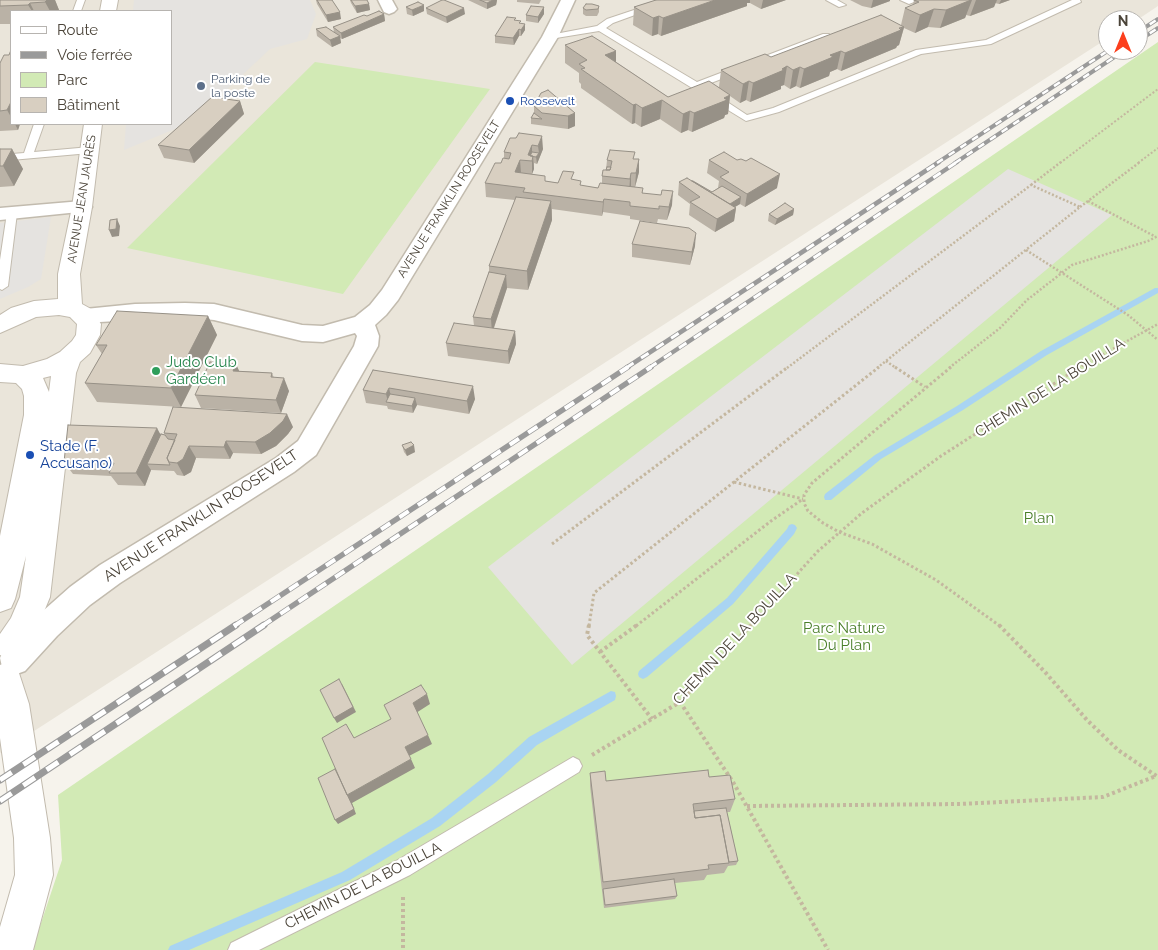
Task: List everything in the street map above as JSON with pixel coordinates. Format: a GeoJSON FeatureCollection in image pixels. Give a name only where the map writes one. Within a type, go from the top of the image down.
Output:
{"type":"FeatureCollection","features":[{"type":"Feature","properties":{"kind":"street","name":"AVENUE FRANKLIN ROOSEVELT"},"geometry":{"type":"LineString","coordinates":[[6,661],[80,596],[110,574],[285,464],[307,448],[366,346],[368,336],[363,323],[378,310],[390,295],[550,37],[568,0]]}},
{"type":"Feature","properties":{"kind":"street","name":"AVENUE JEAN JAURÈS"},"geometry":{"type":"LineString","coordinates":[[34,309],[69,274],[82,207],[93,125]]}},
{"type":"Feature","properties":{"kind":"street"},"geometry":{"type":"LineString","coordinates":[[6,213],[82,207]]}},
{"type":"Feature","properties":{"kind":"street","name":"AVENUE JEAN JAURÈS"},"geometry":{"type":"LineString","coordinates":[[69,274],[80,320]]}},
{"type":"Feature","properties":{"kind":"street"},"geometry":{"type":"LineString","coordinates":[[0,325],[19,314],[46,307],[80,320],[108,322],[135,311],[186,310],[214,312],[302,333],[323,334],[363,323]]}},
{"type":"Feature","properties":{"kind":"street"},"geometry":{"type":"LineString","coordinates":[[12,374],[55,366],[69,358],[81,347],[80,320]]}},
{"type":"Feature","properties":{"kind":"street"},"geometry":{"type":"LineString","coordinates":[[13,950],[34,875],[32,838],[6,661],[35,597],[63,382],[69,358]]}},
{"type":"Feature","properties":{"kind":"street"},"geometry":{"type":"LineString","coordinates":[[0,598],[8,571],[36,415],[37,396],[34,385],[12,374]]}},
{"type":"Feature","properties":{"kind":"lane"},"geometry":{"type":"LineString","coordinates":[[550,37],[600,28],[610,21],[672,0]]}},
{"type":"Feature","properties":{"kind":"lane"},"geometry":{"type":"LineString","coordinates":[[830,0],[842,6]]}},
{"type":"Feature","properties":{"kind":"lane"},"geometry":{"type":"LineString","coordinates":[[904,0],[909,2],[915,0]]}},
{"type":"Feature","properties":{"kind":"lane"},"geometry":{"type":"LineString","coordinates":[[600,28],[696,85],[746,118],[776,110],[919,52],[988,42],[1077,2],[1076,0]]}},
{"type":"Feature","properties":{"kind":"lane"},"geometry":{"type":"LineString","coordinates":[[696,85],[836,33]]}},
{"type":"Feature","properties":{"kind":"lane"},"geometry":{"type":"LineString","coordinates":[[28,156],[39,125]]}},
{"type":"Feature","properties":{"kind":"lane"},"geometry":{"type":"LineString","coordinates":[[0,158],[90,150]]}},
{"type":"Feature","properties":{"kind":"lane"},"geometry":{"type":"LineString","coordinates":[[2,286],[6,213]]}},
{"type":"Feature","properties":{"kind":"lane","name":"CHEMIN DE LA BOUILLA"},"geometry":{"type":"LineString","coordinates":[[238,950],[403,868],[573,766]]}},
{"type":"Feature","properties":{"kind":"path"},"geometry":{"type":"LineString","coordinates":[[552,544],[1158,89]]}},
{"type":"Feature","properties":{"kind":"path"},"geometry":{"type":"LineString","coordinates":[[652,718],[587,635],[594,593],[1080,207],[1158,148]]}},
{"type":"Feature","properties":{"kind":"path"},"geometry":{"type":"LineString","coordinates":[[1031,185],[1080,207]]}},
{"type":"Feature","properties":{"kind":"path"},"geometry":{"type":"LineString","coordinates":[[1088,201],[1157,236]]}},
{"type":"Feature","properties":{"kind":"path"},"geometry":{"type":"LineString","coordinates":[[600,652],[804,499],[812,483],[925,387],[1000,328],[1027,300],[1072,265],[1157,236]]}},
{"type":"Feature","properties":{"kind":"path"},"geometry":{"type":"LineString","coordinates":[[1026,250],[1128,315],[1158,340]]}},
{"type":"Feature","properties":{"kind":"path","name":"CHEMIN DE LA BOUILLA"},"geometry":{"type":"LineString","coordinates":[[573,766],[680,702],[818,551],[862,512],[941,456],[1074,370],[1158,324]]}},
{"type":"Feature","properties":{"kind":"path"},"geometry":{"type":"LineString","coordinates":[[886,361],[925,387]]}},
{"type":"Feature","properties":{"kind":"path"},"geometry":{"type":"LineString","coordinates":[[733,482],[804,499]]}},
{"type":"Feature","properties":{"kind":"path"},"geometry":{"type":"LineString","coordinates":[[804,499],[808,511],[823,523],[839,532],[872,544],[936,580],[998,624],[1118,750],[1157,777]]}},
{"type":"Feature","properties":{"kind":"path"},"geometry":{"type":"LineString","coordinates":[[680,702],[747,806],[828,950]]}},
{"type":"Feature","properties":{"kind":"path"},"geometry":{"type":"LineString","coordinates":[[747,806],[960,804],[1103,798],[1157,777]]}},
{"type":"Feature","properties":{"kind":"path"},"geometry":{"type":"LineString","coordinates":[[403,868],[403,950]]}},
{"type":"Feature","properties":{"kind":"shaded area"},"geometry":{"type":"Polygon","coordinates":[[[0,0],[1158,0],[1158,6],[1148,13],[1148,10],[1098,10],[1098,44],[0,753],[0,0]]]}},
{"type":"Feature","properties":{"kind":"shaded area","name":"Parking de la poste"},"geometry":{"type":"Polygon","coordinates":[[[134,0],[310,0],[316,14],[307,39],[270,49],[192,122],[124,150],[126,125],[172,125],[172,10],[133,10],[134,0]]]}},
{"type":"Feature","properties":{"kind":"shaded area"},"geometry":{"type":"Polygon","coordinates":[[[1008,169],[1112,215],[572,665],[488,567],[1008,169]]]}},
{"type":"Feature","properties":{"kind":"shaded area"},"geometry":{"type":"Polygon","coordinates":[[[51,217],[41,279],[0,299],[0,223],[51,217]]]}},
{"type":"Feature","properties":{"kind":"green space","name":"Parc Nature Du Plan"},"geometry":{"type":"Polygon","coordinates":[[[1158,42],[1158,950],[32,950],[62,860],[58,795],[1132,60],[1148,60],[1148,49],[1158,42]]]}},
{"type":"Feature","properties":{"kind":"green space"},"geometry":{"type":"Polygon","coordinates":[[[315,62],[490,89],[343,294],[127,248],[315,62]]]}},
{"type":"Feature","properties":{"kind":"building"},"geometry":{"type":"Polygon","coordinates":[[[0,0],[47,0],[28,5],[0,6],[0,0]]]}},
{"type":"Feature","properties":{"kind":"building"},"geometry":{"type":"Polygon","coordinates":[[[317,0],[332,0],[340,12],[326,15],[317,0]]]}},
{"type":"Feature","properties":{"kind":"building"},"geometry":{"type":"Polygon","coordinates":[[[351,0],[367,0],[369,4],[355,6],[351,0]]]}},
{"type":"Feature","properties":{"kind":"building"},"geometry":{"type":"Polygon","coordinates":[[[442,0],[464,8],[446,17],[426,8],[442,0]]]}},
{"type":"Feature","properties":{"kind":"building"},"geometry":{"type":"Polygon","coordinates":[[[480,0],[493,0],[487,3],[480,0]]]}},
{"type":"Feature","properties":{"kind":"building"},"geometry":{"type":"Polygon","coordinates":[[[656,0],[715,0],[663,18],[659,16],[653,18],[634,7],[656,0]]]}},
{"type":"Feature","properties":{"kind":"building"},"geometry":{"type":"Polygon","coordinates":[[[914,0],[971,0],[946,10],[934,9],[920,15],[905,8],[919,2],[914,0]]]}},
{"type":"Feature","properties":{"kind":"building"},"geometry":{"type":"Polygon","coordinates":[[[418,2],[424,5],[412,10],[406,7],[418,2]]]}},
{"type":"Feature","properties":{"kind":"building"},"geometry":{"type":"Polygon","coordinates":[[[586,4],[599,6],[598,9],[586,10],[583,8],[586,4]]]}},
{"type":"Feature","properties":{"kind":"building"},"geometry":{"type":"Polygon","coordinates":[[[531,6],[544,7],[538,17],[526,15],[531,6]]]}},
{"type":"Feature","properties":{"kind":"building"},"geometry":{"type":"Polygon","coordinates":[[[379,11],[384,14],[341,33],[333,27],[364,15],[367,16],[379,11]]]}},
{"type":"Feature","properties":{"kind":"building"},"geometry":{"type":"Polygon","coordinates":[[[881,15],[904,27],[899,28],[901,30],[845,53],[841,51],[830,55],[833,57],[804,69],[800,67],[793,70],[787,66],[782,69],[784,70],[753,83],[749,81],[743,84],[721,70],[765,54],[771,57],[881,15]]]}},
{"type":"Feature","properties":{"kind":"building"},"geometry":{"type":"Polygon","coordinates":[[[507,17],[516,18],[514,20],[525,24],[513,38],[495,36],[507,17]]]}},
{"type":"Feature","properties":{"kind":"building"},"geometry":{"type":"Polygon","coordinates":[[[326,27],[340,36],[330,40],[316,29],[326,27]]]}},
{"type":"Feature","properties":{"kind":"building"},"geometry":{"type":"Polygon","coordinates":[[[592,36],[616,51],[605,55],[668,97],[709,81],[730,95],[724,98],[727,100],[694,113],[690,111],[683,114],[662,100],[642,108],[636,104],[633,105],[581,69],[585,68],[579,64],[587,60],[565,45],[592,36]]]}},
{"type":"Feature","properties":{"kind":"building"},"geometry":{"type":"Polygon","coordinates":[[[10,52],[10,104],[7,110],[0,111],[0,63],[4,55],[9,55],[10,52]]]}},
{"type":"Feature","properties":{"kind":"building"},"geometry":{"type":"Polygon","coordinates":[[[548,90],[575,113],[568,116],[542,113],[534,106],[541,93],[548,90]]]}},
{"type":"Feature","properties":{"kind":"building"},"geometry":{"type":"Polygon","coordinates":[[[212,97],[240,101],[189,150],[158,145],[212,97]]]}},
{"type":"Feature","properties":{"kind":"building"},"geometry":{"type":"Polygon","coordinates":[[[534,113],[542,119],[531,118],[534,113]]]}},
{"type":"Feature","properties":{"kind":"building"},"geometry":{"type":"Polygon","coordinates":[[[519,133],[542,136],[538,146],[532,145],[528,155],[533,156],[532,161],[520,160],[515,172],[545,176],[545,181],[558,183],[563,171],[574,172],[571,179],[581,181],[580,185],[598,188],[600,183],[643,188],[642,193],[661,195],[662,190],[673,191],[669,207],[659,206],[659,209],[630,206],[630,202],[604,199],[603,202],[523,192],[525,188],[485,183],[495,163],[501,163],[503,158],[509,159],[511,153],[504,152],[510,138],[516,138],[519,133]]]}},
{"type":"Feature","properties":{"kind":"building"},"geometry":{"type":"Polygon","coordinates":[[[0,149],[12,149],[3,166],[0,166],[0,149]]]}},
{"type":"Feature","properties":{"kind":"building"},"geometry":{"type":"Polygon","coordinates":[[[610,150],[635,152],[633,159],[639,159],[636,173],[631,173],[630,179],[602,176],[603,170],[610,170],[612,161],[607,160],[610,150]]]}},
{"type":"Feature","properties":{"kind":"building"},"geometry":{"type":"Polygon","coordinates":[[[532,152],[539,153],[536,157],[530,156],[532,152]]]}},
{"type":"Feature","properties":{"kind":"building"},"geometry":{"type":"Polygon","coordinates":[[[724,152],[737,160],[746,161],[751,158],[780,174],[747,194],[720,177],[729,172],[709,160],[724,152]]]}},
{"type":"Feature","properties":{"kind":"building"},"geometry":{"type":"Polygon","coordinates":[[[687,178],[736,208],[717,219],[690,202],[700,197],[679,182],[687,178]]]}},
{"type":"Feature","properties":{"kind":"building"},"geometry":{"type":"Polygon","coordinates":[[[692,181],[712,192],[722,186],[741,197],[730,204],[692,181]]]}},
{"type":"Feature","properties":{"kind":"building"},"geometry":{"type":"Polygon","coordinates":[[[516,197],[551,201],[527,271],[489,266],[516,197]]]}},
{"type":"Feature","properties":{"kind":"building"},"geometry":{"type":"Polygon","coordinates":[[[785,203],[794,209],[777,219],[769,214],[785,203]]]}},
{"type":"Feature","properties":{"kind":"building"},"geometry":{"type":"Polygon","coordinates":[[[117,219],[116,229],[109,230],[110,220],[117,219]]]}},
{"type":"Feature","properties":{"kind":"building"},"geometry":{"type":"Polygon","coordinates":[[[640,221],[689,228],[696,233],[692,252],[632,244],[640,221]]]}},
{"type":"Feature","properties":{"kind":"building"},"geometry":{"type":"Polygon","coordinates":[[[489,272],[506,275],[491,319],[473,317],[489,272]]]}},
{"type":"Feature","properties":{"kind":"building"},"geometry":{"type":"Polygon","coordinates":[[[117,311],[208,316],[171,388],[85,383],[107,345],[96,345],[117,311]]]}},
{"type":"Feature","properties":{"kind":"building"},"geometry":{"type":"Polygon","coordinates":[[[454,323],[515,331],[508,351],[446,343],[454,323]]]}},
{"type":"Feature","properties":{"kind":"building"},"geometry":{"type":"Polygon","coordinates":[[[210,362],[236,364],[233,371],[272,373],[271,377],[284,378],[276,400],[195,395],[210,362]]]}},
{"type":"Feature","properties":{"kind":"building"},"geometry":{"type":"Polygon","coordinates":[[[373,370],[473,386],[467,401],[389,388],[386,394],[363,390],[373,370]]]}},
{"type":"Feature","properties":{"kind":"building"},"geometry":{"type":"Polygon","coordinates":[[[390,394],[415,398],[412,406],[386,402],[390,394]]]}},
{"type":"Feature","properties":{"kind":"building"},"geometry":{"type":"Polygon","coordinates":[[[173,407],[287,414],[283,421],[270,433],[255,442],[226,441],[224,447],[189,446],[183,459],[177,463],[169,462],[167,458],[177,434],[164,433],[173,407]]]}},
{"type":"Feature","properties":{"kind":"building"},"geometry":{"type":"Polygon","coordinates":[[[68,425],[157,428],[136,473],[109,473],[114,463],[64,462],[68,425]]]}},
{"type":"Feature","properties":{"kind":"building"},"geometry":{"type":"Polygon","coordinates":[[[161,434],[165,435],[168,439],[175,440],[167,458],[170,465],[147,464],[161,434]]]}},
{"type":"Feature","properties":{"kind":"building"},"geometry":{"type":"Polygon","coordinates":[[[411,442],[414,445],[405,450],[402,445],[411,442]]]}},
{"type":"Feature","properties":{"kind":"building"},"geometry":{"type":"Polygon","coordinates":[[[339,679],[353,707],[334,718],[320,690],[339,679]]]}},
{"type":"Feature","properties":{"kind":"building"},"geometry":{"type":"Polygon","coordinates":[[[421,685],[427,694],[413,703],[428,735],[405,747],[411,759],[347,795],[322,738],[346,724],[354,738],[391,719],[384,705],[421,685]]]}},
{"type":"Feature","properties":{"kind":"building"},"geometry":{"type":"Polygon","coordinates":[[[335,769],[354,809],[335,820],[318,778],[335,769]]]}},
{"type":"Feature","properties":{"kind":"building"},"geometry":{"type":"Polygon","coordinates":[[[708,770],[709,777],[730,775],[735,799],[693,804],[695,818],[720,815],[729,863],[708,865],[709,869],[603,882],[590,773],[605,771],[606,781],[708,770]]]}},
{"type":"Feature","properties":{"kind":"building"},"geometry":{"type":"Polygon","coordinates":[[[726,808],[738,861],[729,862],[720,815],[695,818],[694,811],[726,808]]]}},
{"type":"Feature","properties":{"kind":"building"},"geometry":{"type":"Polygon","coordinates":[[[674,879],[677,896],[605,905],[603,889],[674,879]]]}},
{"type":"Feature","properties":{"kind":"waterway"},"geometry":{"type":"LineString","coordinates":[[828,497],[878,457],[960,408],[1044,353],[1158,290]]}},
{"type":"Feature","properties":{"kind":"waterway"},"geometry":{"type":"LineString","coordinates":[[643,674],[730,601],[792,528]]}},
{"type":"Feature","properties":{"kind":"waterway"},"geometry":{"type":"LineString","coordinates":[[174,950],[346,876],[436,822],[492,778],[533,741],[611,696]]}},
{"type":"Feature","properties":{"kind":"railway"},"geometry":{"type":"LineString","coordinates":[[1148,26],[1158,19]]}},
{"type":"Feature","properties":{"kind":"railway"},"geometry":{"type":"LineString","coordinates":[[1148,34],[1158,28]]}},
{"type":"Feature","properties":{"kind":"railway"},"geometry":{"type":"LineString","coordinates":[[937,163],[1098,57]]}},
{"type":"Feature","properties":{"kind":"railway"},"geometry":{"type":"LineString","coordinates":[[955,163],[1110,60]]}},
{"type":"Feature","properties":{"kind":"railway"},"geometry":{"type":"LineString","coordinates":[[626,368],[939,162]]}},
{"type":"Feature","properties":{"kind":"railway"},"geometry":{"type":"LineString","coordinates":[[649,368],[957,162]]}},
{"type":"Feature","properties":{"kind":"railway"},"geometry":{"type":"LineString","coordinates":[[234,626],[628,367]]}},
{"type":"Feature","properties":{"kind":"railway"},"geometry":{"type":"LineString","coordinates":[[262,626],[651,367]]}},
{"type":"Feature","properties":{"kind":"railway"},"geometry":{"type":"LineString","coordinates":[[0,780],[236,625]]}},
{"type":"Feature","properties":{"kind":"railway"},"geometry":{"type":"LineString","coordinates":[[0,801],[264,625]]}},
{"type":"Feature","properties":{"kind":"place","name":"Parking de la poste"},"geometry":{"type":"Point","coordinates":[201,86]}},
{"type":"Feature","properties":{"kind":"place","name":"Roosevelt"},"geometry":{"type":"Point","coordinates":[510,101]}},
{"type":"Feature","properties":{"kind":"place","name":"Judo Club Gardéen"},"geometry":{"type":"Point","coordinates":[156,371]}},
{"type":"Feature","properties":{"kind":"place","name":"Stade (F. Accusano)"},"geometry":{"type":"Point","coordinates":[30,455]}},
{"type":"Feature","properties":{"kind":"park label","name":"Plan"},"geometry":{"type":"Point","coordinates":[1039,518]}}]}
